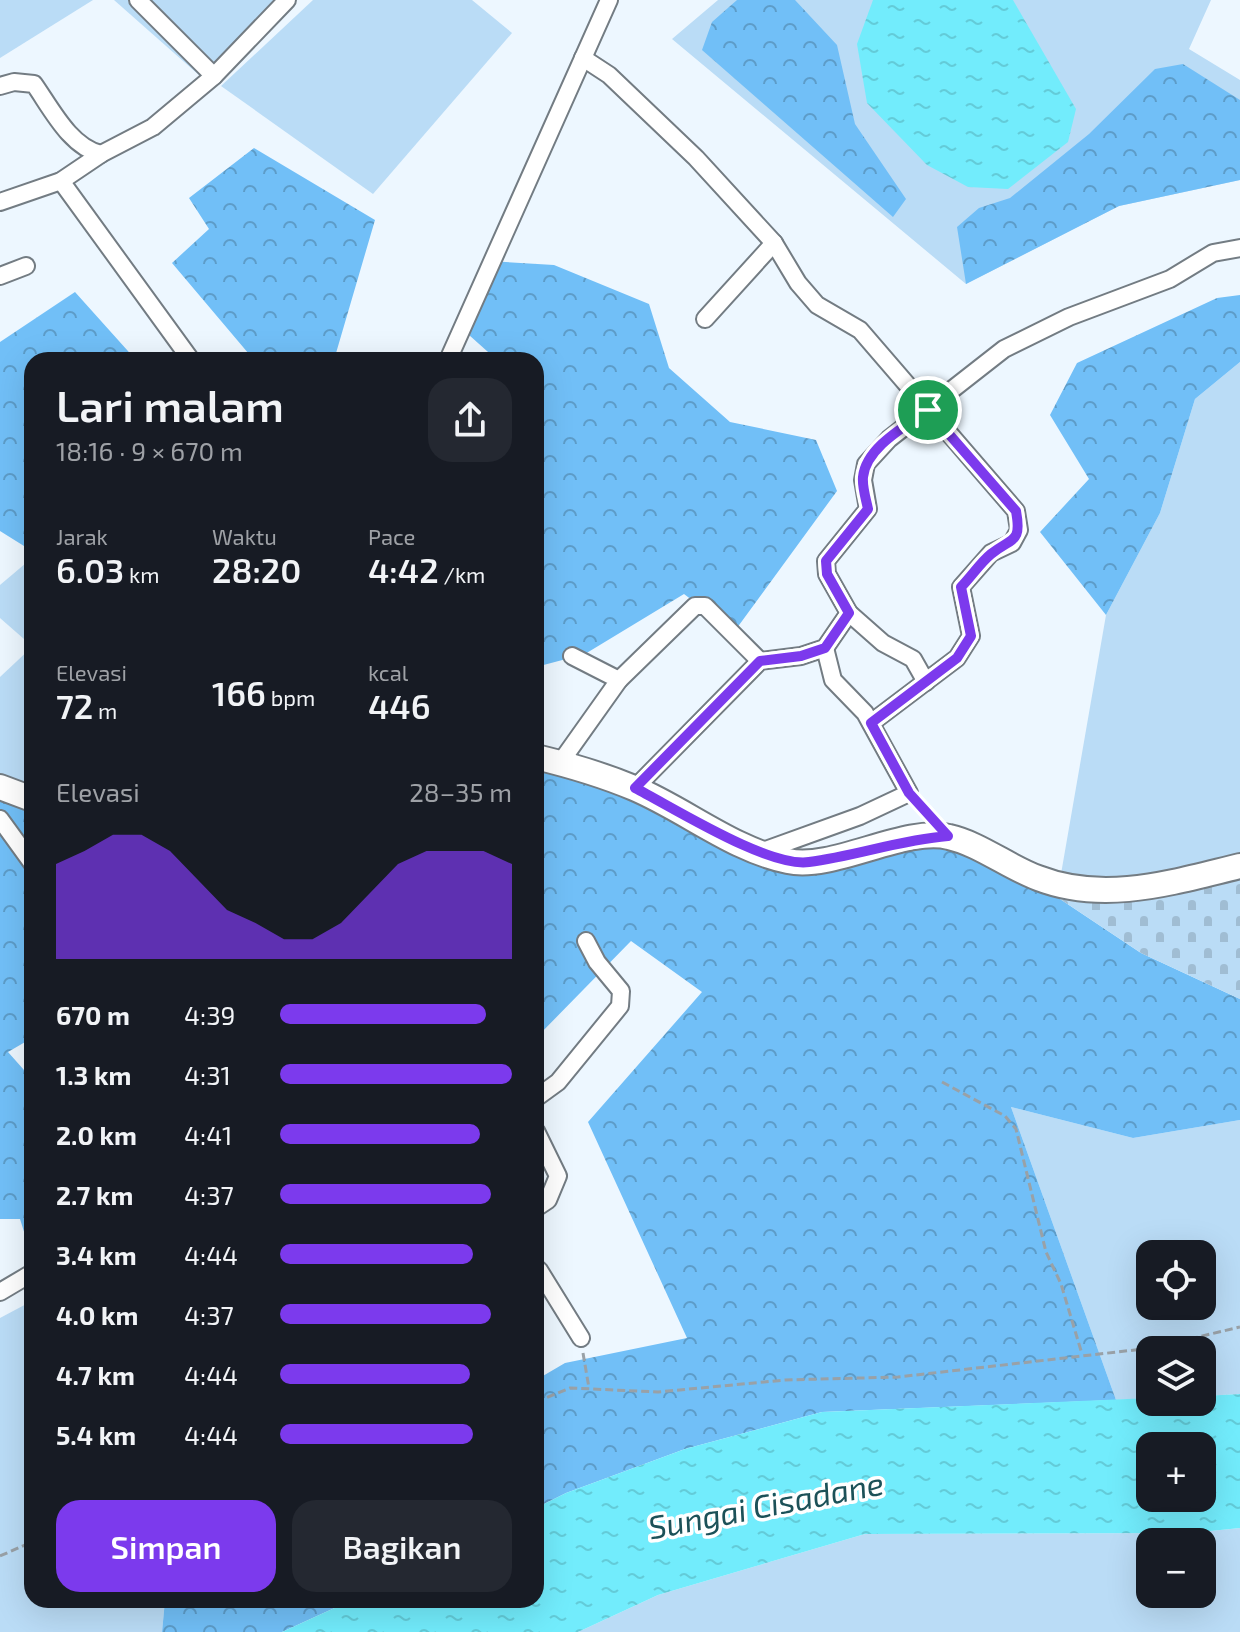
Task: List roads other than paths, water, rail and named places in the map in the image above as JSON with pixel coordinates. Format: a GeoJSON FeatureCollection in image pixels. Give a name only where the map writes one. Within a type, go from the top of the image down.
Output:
{"type":"FeatureCollection","features":[{"type":"Feature","properties":{"kind":"main road"},"geometry":{"type":"LineString","coordinates":[[544,759],[635,788],[760,852],[789,862],[808,863],[906,839],[948,836],[1038,878],[1084,891],[1146,889],[1240,866]]}},
{"type":"Feature","properties":{"kind":"main road"},"geometry":{"type":"LineString","coordinates":[[0,787],[24,796]]}},
{"type":"Feature","properties":{"kind":"street"},"geometry":{"type":"LineString","coordinates":[[138,0],[214,76]]}},
{"type":"Feature","properties":{"kind":"street"},"geometry":{"type":"LineString","coordinates":[[0,202],[61,181],[101,154],[153,127],[214,76],[287,0]]}},
{"type":"Feature","properties":{"kind":"street"},"geometry":{"type":"LineString","coordinates":[[452,352],[609,0]]}},
{"type":"Feature","properties":{"kind":"street"},"geometry":{"type":"LineString","coordinates":[[583,58],[609,75],[696,158],[774,243],[798,283],[817,305],[860,330],[1016,511],[1019,530],[1012,543],[991,553],[961,587],[971,636],[957,658],[871,723]]}},
{"type":"Feature","properties":{"kind":"street"},"geometry":{"type":"LineString","coordinates":[[0,86],[14,82],[34,84],[73,138],[90,152],[101,154]]}},
{"type":"Feature","properties":{"kind":"street"},"geometry":{"type":"LineString","coordinates":[[61,181],[185,352]]}},
{"type":"Feature","properties":{"kind":"street"},"geometry":{"type":"LineString","coordinates":[[705,319],[774,243]]}},
{"type":"Feature","properties":{"kind":"street"},"geometry":{"type":"LineString","coordinates":[[926,682],[913,659],[883,643],[849,613],[827,574],[826,561],[868,509],[863,480],[866,464],[889,439],[1004,349],[1069,317],[1170,279],[1213,253],[1240,248]]}},
{"type":"Feature","properties":{"kind":"street"},"geometry":{"type":"LineString","coordinates":[[0,276],[26,266]]}},
{"type":"Feature","properties":{"kind":"street"},"geometry":{"type":"LineString","coordinates":[[560,763],[619,680],[695,606],[705,606],[760,661]]}},
{"type":"Feature","properties":{"kind":"street"},"geometry":{"type":"LineString","coordinates":[[635,788],[760,661],[801,656],[825,648],[849,613]]}},
{"type":"Feature","properties":{"kind":"street"},"geometry":{"type":"LineString","coordinates":[[760,852],[860,816],[909,793],[871,723],[833,680],[825,648]]}},
{"type":"Feature","properties":{"kind":"street"},"geometry":{"type":"LineString","coordinates":[[572,656],[619,680]]}},
{"type":"Feature","properties":{"kind":"street"},"geometry":{"type":"LineString","coordinates":[[0,819],[24,852]]}},
{"type":"Feature","properties":{"kind":"street"},"geometry":{"type":"LineString","coordinates":[[544,1092],[558,1082],[620,1006],[621,991],[597,962],[586,941]]}},
{"type":"Feature","properties":{"kind":"street"},"geometry":{"type":"LineString","coordinates":[[544,1147],[558,1176],[544,1203]]}},
{"type":"Feature","properties":{"kind":"street"},"geometry":{"type":"LineString","coordinates":[[0,1292],[24,1278]]}},
{"type":"Feature","properties":{"kind":"street"},"geometry":{"type":"LineString","coordinates":[[544,1281],[581,1338]]}},
{"type":"Feature","properties":{"kind":"water"},"geometry":{"type":"Polygon","coordinates":[[[873,0],[1013,0],[1076,109],[1068,142],[1008,189],[968,187],[927,165],[867,103],[857,44],[873,0]]]}},
{"type":"Feature","properties":{"kind":"water","name":"Sungai Cisadane"},"geometry":{"type":"Polygon","coordinates":[[[1240,1394],[1240,1528],[1216,1530],[1216,1528],[1136,1528],[1136,1533],[865,1534],[658,1595],[578,1632],[282,1632],[334,1608],[544,1608],[544,1504],[685,1449],[822,1412],[1136,1399],[1136,1416],[1216,1416],[1216,1395],[1240,1394]]]}}]}
